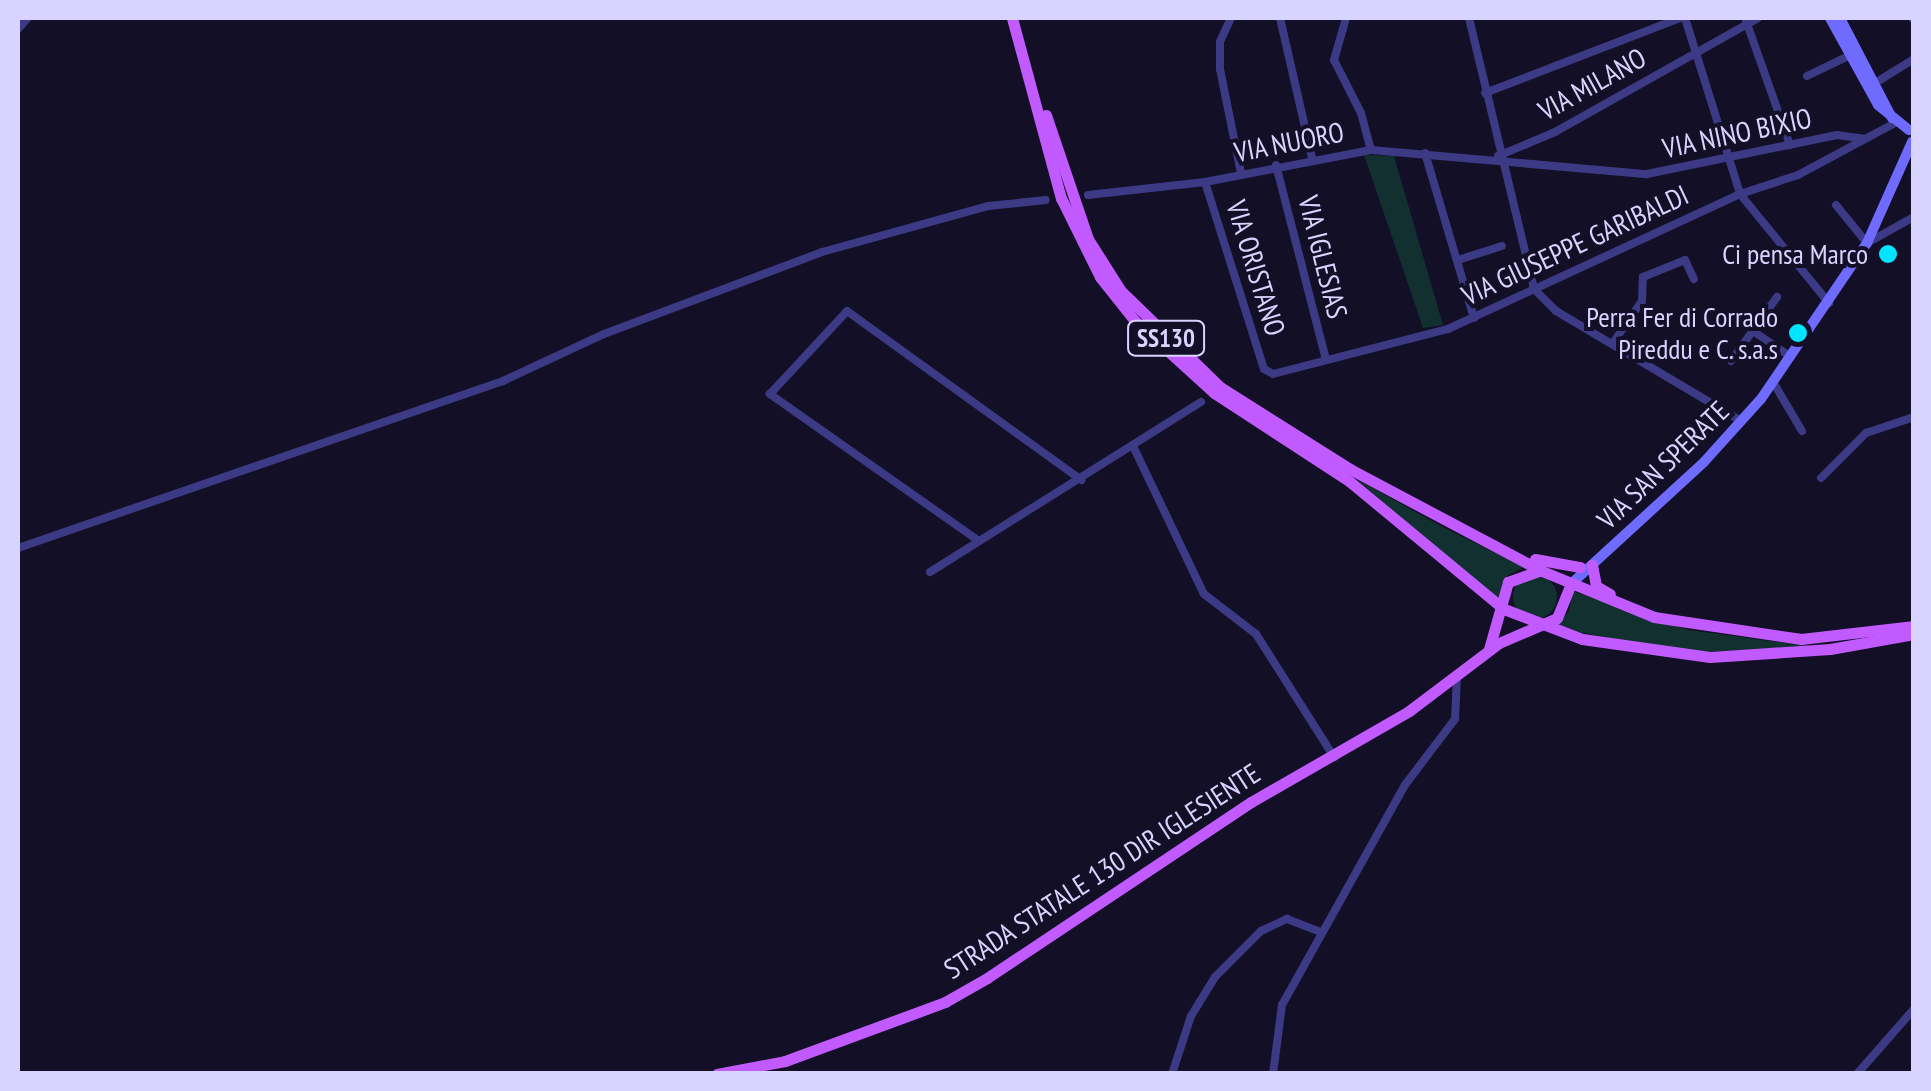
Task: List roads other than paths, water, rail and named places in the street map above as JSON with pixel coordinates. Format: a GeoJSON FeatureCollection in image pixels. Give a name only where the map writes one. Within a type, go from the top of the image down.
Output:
{"type":"FeatureCollection","features":[{"type":"Feature","properties":{"kind":"main road","name":"SS130"},"geometry":{"type":"LineString","coordinates":[[1015,18],[1088,238],[1121,291],[1220,388],[1380,486],[1490,545],[1628,608],[1692,626],[1773,638],[1830,639],[1914,626]]}},
{"type":"Feature","properties":{"kind":"main road","name":"SS130"},"geometry":{"type":"LineString","coordinates":[[1015,18],[1066,210],[1100,277],[1135,322],[1214,393],[1349,481],[1504,609],[1538,626],[1619,647],[1710,656],[1830,648],[1914,634]]}},
{"type":"Feature","properties":{"kind":"main road"},"geometry":{"type":"LineString","coordinates":[[1490,545],[1544,563],[1589,565],[1596,586],[1628,608]]}},
{"type":"Feature","properties":{"kind":"main road"},"geometry":{"type":"LineString","coordinates":[[1487,653],[1513,577],[1542,570]]}},
{"type":"Feature","properties":{"kind":"main road"},"geometry":{"type":"LineString","coordinates":[[1538,626],[1561,615],[1571,584]]}},
{"type":"Feature","properties":{"kind":"main road","name":"STRADA STATALE 130 DIR IGLESIENTE"},"geometry":{"type":"LineString","coordinates":[[718,1074],[786,1061],[945,1002],[1251,802],[1334,757],[1487,653],[1538,626]]}},
{"type":"Feature","properties":{"kind":"street"},"geometry":{"type":"LineString","coordinates":[[18,29],[28,18]]}},
{"type":"Feature","properties":{"kind":"street"},"geometry":{"type":"LineString","coordinates":[[1231,18],[1220,42],[1220,69],[1241,173]]}},
{"type":"Feature","properties":{"kind":"street"},"geometry":{"type":"LineString","coordinates":[[1280,18],[1312,158]]}},
{"type":"Feature","properties":{"kind":"street"},"geometry":{"type":"LineString","coordinates":[[1346,18],[1334,60],[1361,113],[1370,150]]}},
{"type":"Feature","properties":{"kind":"street"},"geometry":{"type":"LineString","coordinates":[[1468,18],[1499,159],[1509,174],[1534,289],[1556,311],[1742,421]]}},
{"type":"Feature","properties":{"kind":"street"},"geometry":{"type":"LineString","coordinates":[[1485,93],[1683,18],[1740,194],[1830,303]]}},
{"type":"Feature","properties":{"kind":"street","name":"VIA MILANO"},"geometry":{"type":"LineString","coordinates":[[1499,159],[1555,132],[1745,21],[1758,18]]}},
{"type":"Feature","properties":{"kind":"street"},"geometry":{"type":"LineString","coordinates":[[1830,18],[1893,121],[1912,135]]}},
{"type":"Feature","properties":{"kind":"street"},"geometry":{"type":"LineString","coordinates":[[1840,18],[1853,54],[1875,83],[1893,121]]}},
{"type":"Feature","properties":{"kind":"street"},"geometry":{"type":"LineString","coordinates":[[1745,21],[1763,56],[1790,145]]}},
{"type":"Feature","properties":{"kind":"street"},"geometry":{"type":"LineString","coordinates":[[1807,76],[1853,54]]}},
{"type":"Feature","properties":{"kind":"street"},"geometry":{"type":"LineString","coordinates":[[1875,83],[1914,58]]}},
{"type":"Feature","properties":{"kind":"street","name":"VIA GIUSEPPE GARIBALDI"},"geometry":{"type":"LineString","coordinates":[[1264,369],[1274,374],[1474,318],[1740,194],[1798,175],[1893,121]]}},
{"type":"Feature","properties":{"kind":"street","name":"VIA NINO BIXIO"},"geometry":{"type":"LineString","coordinates":[[1499,159],[1647,174],[1837,135],[1864,139]]}},
{"type":"Feature","properties":{"kind":"street","name":"VIA SAN SPERATE"},"geometry":{"type":"LineString","coordinates":[[1571,584],[1742,421],[1773,382],[1867,243],[1912,135]]}},
{"type":"Feature","properties":{"kind":"street","name":"VIA NUORO"},"geometry":{"type":"LineString","coordinates":[[1088,195],[1205,182],[1312,158],[1370,150],[1499,159]]}},
{"type":"Feature","properties":{"kind":"street"},"geometry":{"type":"LineString","coordinates":[[1426,152],[1474,318]]}},
{"type":"Feature","properties":{"kind":"street","name":"VIA IGLESIAS"},"geometry":{"type":"LineString","coordinates":[[1276,165],[1326,360]]}},
{"type":"Feature","properties":{"kind":"street","name":"VIA ORISTANO"},"geometry":{"type":"LineString","coordinates":[[1205,182],[1264,369]]}},
{"type":"Feature","properties":{"kind":"street"},"geometry":{"type":"LineString","coordinates":[[18,548],[503,381],[604,334],[822,252],[988,206],[1046,200]]}},
{"type":"Feature","properties":{"kind":"street"},"geometry":{"type":"LineString","coordinates":[[1836,205],[1867,243],[1914,217]]}},
{"type":"Feature","properties":{"kind":"street"},"geometry":{"type":"LineString","coordinates":[[1458,260],[1502,246]]}},
{"type":"Feature","properties":{"kind":"street"},"geometry":{"type":"LineString","coordinates":[[1614,343],[1642,301],[1644,277],[1684,260],[1694,279]]}},
{"type":"Feature","properties":{"kind":"street"},"geometry":{"type":"LineString","coordinates":[[1731,361],[1778,297]]}},
{"type":"Feature","properties":{"kind":"street"},"geometry":{"type":"LineString","coordinates":[[979,541],[770,394],[846,311],[1081,480]]}},
{"type":"Feature","properties":{"kind":"street"},"geometry":{"type":"LineString","coordinates":[[1753,331],[1791,357]]}},
{"type":"Feature","properties":{"kind":"street"},"geometry":{"type":"LineString","coordinates":[[1773,382],[1802,430]]}},
{"type":"Feature","properties":{"kind":"street"},"geometry":{"type":"LineString","coordinates":[[930,572],[1200,402]]}},
{"type":"Feature","properties":{"kind":"street"},"geometry":{"type":"LineString","coordinates":[[1820,478],[1866,433],[1914,416]]}},
{"type":"Feature","properties":{"kind":"street"},"geometry":{"type":"LineString","coordinates":[[1133,446],[1204,594],[1256,634],[1334,757]]}},
{"type":"Feature","properties":{"kind":"street"},"geometry":{"type":"LineString","coordinates":[[1542,570],[1589,565]]}},
{"type":"Feature","properties":{"kind":"street"},"geometry":{"type":"LineString","coordinates":[[1273,1074],[1282,1005],[1405,785],[1455,719],[1457,677]]}},
{"type":"Feature","properties":{"kind":"street"},"geometry":{"type":"LineString","coordinates":[[1172,1074],[1191,1016],[1215,978],[1261,932],[1287,920],[1321,932]]}},
{"type":"Feature","properties":{"kind":"street"},"geometry":{"type":"LineString","coordinates":[[1857,1074],[1914,1009]]}},
{"type":"Feature","properties":{"kind":"place","name":"Ci pensa Marco"},"geometry":{"type":"Point","coordinates":[1888,254]}},
{"type":"Feature","properties":{"kind":"place","name":"Perra Fer di Corrado Pireddu e C. s.a.s"},"geometry":{"type":"Point","coordinates":[1798,333]}}]}
